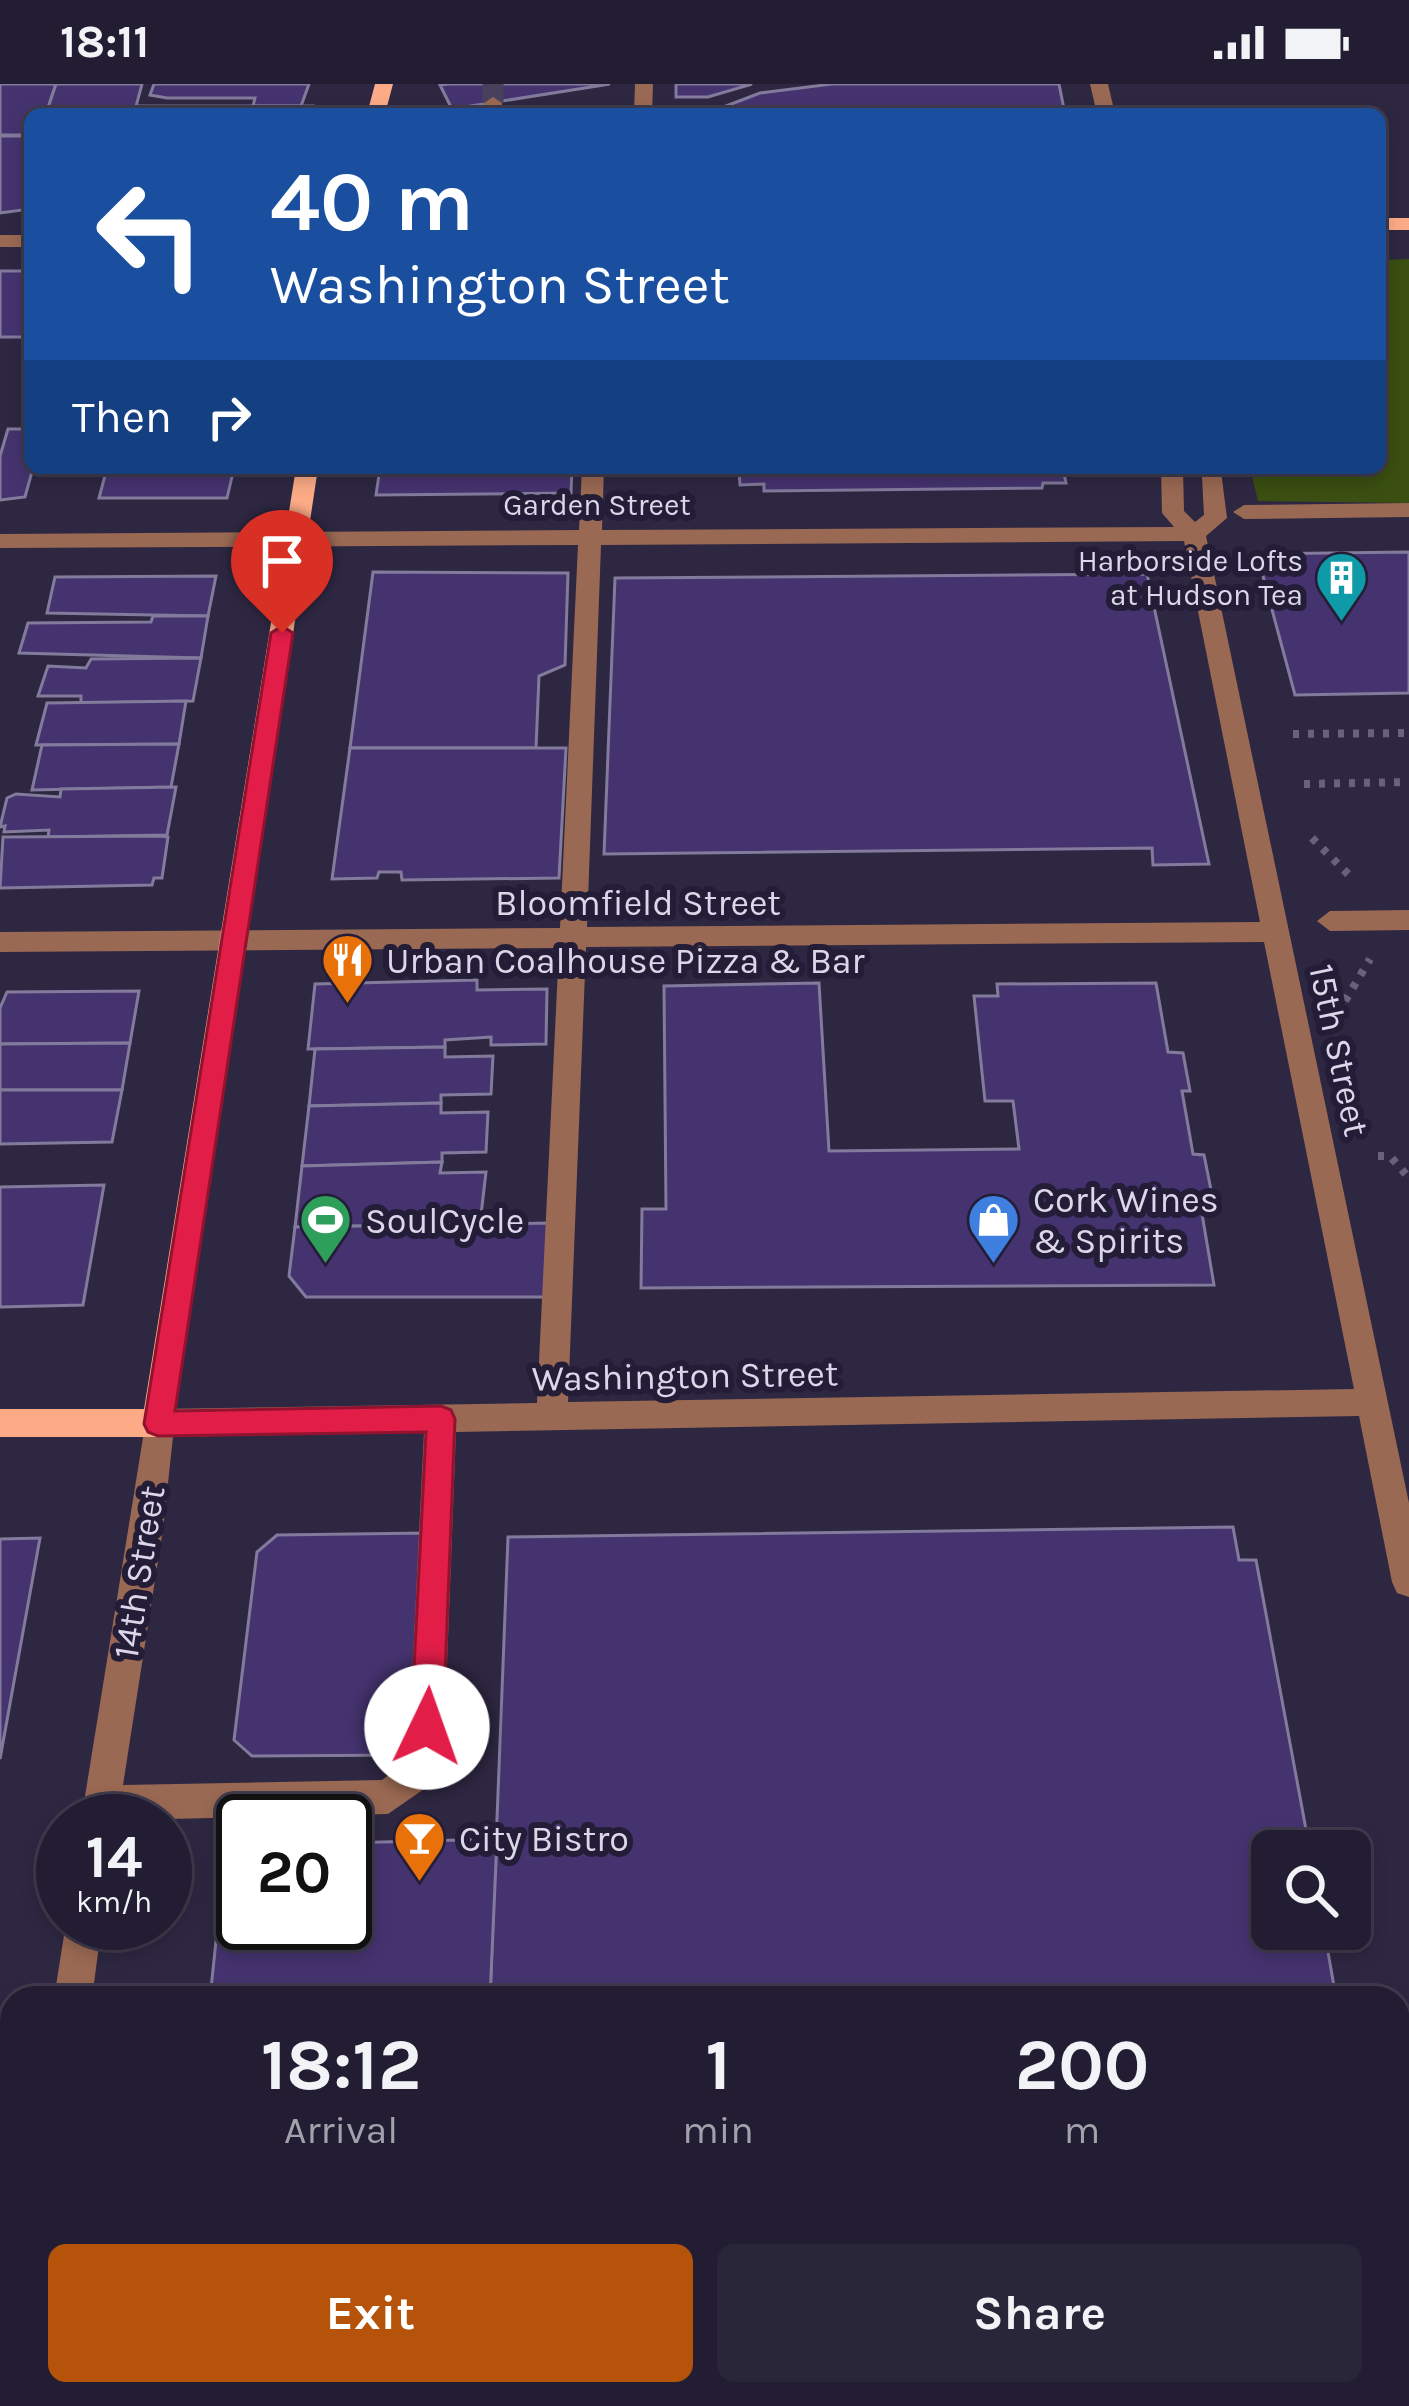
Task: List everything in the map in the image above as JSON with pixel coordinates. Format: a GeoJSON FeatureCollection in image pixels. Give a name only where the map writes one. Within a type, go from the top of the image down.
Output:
{"type":"FeatureCollection","features":[{"type":"Feature","properties":{"kind":"main road","name":"14th Street"},"geometry":{"type":"LineString","coordinates":[[158,1424],[306,474]]}},
{"type":"Feature","properties":{"kind":"main road","name":"Washington Street"},"geometry":{"type":"LineString","coordinates":[[0,1423],[158,1424]]}},
{"type":"Feature","properties":{"kind":"street"},"geometry":{"type":"LineString","coordinates":[[552,1417],[592,474]]}},
{"type":"Feature","properties":{"kind":"street","name":"15th Street"},"geometry":{"type":"LineString","coordinates":[[1168,474],[1173,513],[1194,534],[1409,1582]]}},
{"type":"Feature","properties":{"kind":"street"},"geometry":{"type":"LineString","coordinates":[[1194,534],[1216,518],[1212,474]]}},
{"type":"Feature","properties":{"kind":"street"},"geometry":{"type":"LineString","coordinates":[[1244,512],[1409,510]]}},
{"type":"Feature","properties":{"kind":"street","name":"Garden Street"},"geometry":{"type":"LineString","coordinates":[[0,541],[1194,534]]}},
{"type":"Feature","properties":{"kind":"street"},"geometry":{"type":"LineString","coordinates":[[1330,921],[1409,920]]}},
{"type":"Feature","properties":{"kind":"street","name":"Bloomfield Street"},"geometry":{"type":"LineString","coordinates":[[0,942],[1276,932]]}},
{"type":"Feature","properties":{"kind":"street","name":"Washington Street"},"geometry":{"type":"LineString","coordinates":[[158,1424],[1372,1402]]}},
{"type":"Feature","properties":{"kind":"street"},"geometry":{"type":"LineString","coordinates":[[192,1807],[388,1797],[425,1768],[441,1419]]}},
{"type":"Feature","properties":{"kind":"street","name":"14th Street"},"geometry":{"type":"LineString","coordinates":[[103,1794],[147,1529],[158,1424]]}},
{"type":"Feature","properties":{"kind":"street"},"geometry":{"type":"LineString","coordinates":[[75,1986],[80,1950]]}},
{"type":"Feature","properties":{"kind":"path"},"geometry":{"type":"LineString","coordinates":[[1293,734],[1409,733]]}},
{"type":"Feature","properties":{"kind":"path"},"geometry":{"type":"LineString","coordinates":[[1304,784],[1409,782]]}},
{"type":"Feature","properties":{"kind":"path"},"geometry":{"type":"LineString","coordinates":[[1378,1156],[1390,1156],[1409,1178]]}},
{"type":"Feature","properties":{"kind":"green space"},"geometry":{"type":"Polygon","coordinates":[[[1409,259],[1409,503],[1258,501],[1251,474],[1386,474],[1386,260],[1409,259]]]}},
{"type":"Feature","properties":{"kind":"building"},"geometry":{"type":"Polygon","coordinates":[[[0,84],[56,84],[48,108],[24,108],[24,135],[0,135],[0,84]]]}},
{"type":"Feature","properties":{"kind":"building"},"geometry":{"type":"Polygon","coordinates":[[[56,84],[142,84],[136,108],[48,108],[56,84]]]}},
{"type":"Feature","properties":{"kind":"building"},"geometry":{"type":"Polygon","coordinates":[[[154,84],[309,84],[301,106],[253,106],[255,98],[150,95],[154,84]]]}},
{"type":"Feature","properties":{"kind":"building"},"geometry":{"type":"Polygon","coordinates":[[[610,84],[458,108],[452,108],[440,85],[610,84]]]}},
{"type":"Feature","properties":{"kind":"building"},"geometry":{"type":"Polygon","coordinates":[[[676,84],[752,84],[708,97],[676,97],[676,84]]]}},
{"type":"Feature","properties":{"kind":"building"},"geometry":{"type":"Polygon","coordinates":[[[832,84],[1059,84],[1064,108],[721,108],[760,93],[832,84]]]}},
{"type":"Feature","properties":{"kind":"building"},"geometry":{"type":"Polygon","coordinates":[[[139,106],[313,106],[313,108],[139,106]]]}},
{"type":"Feature","properties":{"kind":"building"},"geometry":{"type":"Polygon","coordinates":[[[0,136],[24,136],[24,210],[0,213],[0,136]]]}},
{"type":"Feature","properties":{"kind":"building"},"geometry":{"type":"Polygon","coordinates":[[[0,271],[24,271],[24,337],[0,337],[0,271]]]}},
{"type":"Feature","properties":{"kind":"building"},"geometry":{"type":"Polygon","coordinates":[[[8,429],[24,429],[24,474],[31,474],[25,497],[0,500],[0,456],[8,429]]]}},
{"type":"Feature","properties":{"kind":"building"},"geometry":{"type":"Polygon","coordinates":[[[105,474],[233,474],[227,498],[99,498],[105,474]]]}},
{"type":"Feature","properties":{"kind":"building"},"geometry":{"type":"Polygon","coordinates":[[[379,474],[572,474],[571,493],[376,495],[379,474]]]}},
{"type":"Feature","properties":{"kind":"building"},"geometry":{"type":"Polygon","coordinates":[[[739,474],[1064,474],[1066,483],[1043,483],[1042,488],[764,491],[764,484],[740,485],[739,474]]]}},
{"type":"Feature","properties":{"kind":"building","name":"Harborside Lofts at Hudson Tea"},"geometry":{"type":"Polygon","coordinates":[[[1409,552],[1409,693],[1295,695],[1257,554],[1409,552]]]}},
{"type":"Feature","properties":{"kind":"building"},"geometry":{"type":"Polygon","coordinates":[[[373,572],[568,573],[565,665],[539,676],[536,748],[350,748],[373,572]]]}},
{"type":"Feature","properties":{"kind":"building"},"geometry":{"type":"Polygon","coordinates":[[[1147,574],[1209,864],[1153,865],[1152,848],[604,854],[615,578],[1147,574]]]}},
{"type":"Feature","properties":{"kind":"building"},"geometry":{"type":"Polygon","coordinates":[[[216,576],[208,616],[47,613],[55,577],[216,576]]]}},
{"type":"Feature","properties":{"kind":"building"},"geometry":{"type":"Polygon","coordinates":[[[153,616],[208,616],[201,658],[19,653],[28,623],[151,622],[153,616]]]}},
{"type":"Feature","properties":{"kind":"building"},"geometry":{"type":"Polygon","coordinates":[[[201,658],[193,701],[81,703],[81,696],[38,696],[48,666],[86,668],[91,659],[201,658]]]}},
{"type":"Feature","properties":{"kind":"building"},"geometry":{"type":"Polygon","coordinates":[[[186,701],[179,744],[36,745],[47,703],[186,701]]]}},
{"type":"Feature","properties":{"kind":"building"},"geometry":{"type":"Polygon","coordinates":[[[179,744],[171,787],[32,790],[42,745],[179,744]]]}},
{"type":"Feature","properties":{"kind":"building"},"geometry":{"type":"Polygon","coordinates":[[[350,748],[566,748],[559,878],[402,880],[401,872],[379,872],[377,878],[332,879],[350,748]]]}},
{"type":"Feature","properties":{"kind":"building"},"geometry":{"type":"Polygon","coordinates":[[[176,787],[167,835],[48,837],[49,830],[4,832],[5,826],[0,827],[7,798],[16,794],[60,797],[61,789],[176,787]]]}},
{"type":"Feature","properties":{"kind":"building"},"geometry":{"type":"Polygon","coordinates":[[[3,837],[168,837],[162,878],[154,878],[152,885],[0,888],[3,837]]]}},
{"type":"Feature","properties":{"kind":"building"},"geometry":{"type":"Polygon","coordinates":[[[477,980],[477,990],[547,989],[546,1044],[491,1045],[491,1037],[445,1040],[445,1047],[308,1049],[315,984],[477,980]]]}},
{"type":"Feature","properties":{"kind":"building"},"geometry":{"type":"Polygon","coordinates":[[[819,983],[829,1151],[1019,1149],[1013,1101],[985,1101],[974,996],[998,996],[997,984],[1156,983],[1168,1052],[1183,1053],[1190,1091],[1182,1091],[1193,1154],[1204,1155],[1212,1195],[1199,1196],[1214,1285],[641,1288],[642,1209],[666,1209],[664,986],[819,983]]]}},
{"type":"Feature","properties":{"kind":"building"},"geometry":{"type":"Polygon","coordinates":[[[139,991],[130,1043],[0,1044],[0,1008],[7,992],[139,991]]]}},
{"type":"Feature","properties":{"kind":"building"},"geometry":{"type":"Polygon","coordinates":[[[130,1043],[122,1090],[0,1090],[0,1044],[130,1043]]]}},
{"type":"Feature","properties":{"kind":"building"},"geometry":{"type":"Polygon","coordinates":[[[445,1047],[445,1057],[493,1056],[491,1094],[441,1095],[441,1103],[309,1106],[315,1049],[445,1047]]]}},
{"type":"Feature","properties":{"kind":"building"},"geometry":{"type":"Polygon","coordinates":[[[0,1090],[122,1090],[112,1142],[0,1144],[0,1090]]]}},
{"type":"Feature","properties":{"kind":"building"},"geometry":{"type":"Polygon","coordinates":[[[441,1103],[441,1113],[488,1112],[486,1152],[442,1153],[442,1162],[302,1166],[309,1106],[441,1103]]]}},
{"type":"Feature","properties":{"kind":"building"},"geometry":{"type":"Polygon","coordinates":[[[442,1162],[440,1173],[486,1172],[481,1215],[434,1214],[433,1225],[295,1227],[302,1166],[442,1162]]]}},
{"type":"Feature","properties":{"kind":"building"},"geometry":{"type":"Polygon","coordinates":[[[104,1185],[83,1305],[0,1307],[0,1187],[104,1185]]]}},
{"type":"Feature","properties":{"kind":"building"},"geometry":{"type":"Polygon","coordinates":[[[550,1223],[544,1297],[306,1297],[289,1276],[295,1227],[550,1223]]]}},
{"type":"Feature","properties":{"kind":"building"},"geometry":{"type":"Polygon","coordinates":[[[1233,1527],[1239,1560],[1256,1560],[1306,1830],[1251,1830],[1251,1950],[1328,1950],[1334,1986],[490,1986],[508,1537],[1233,1527]]]}},
{"type":"Feature","properties":{"kind":"building"},"geometry":{"type":"Polygon","coordinates":[[[426,1533],[412,1755],[252,1756],[234,1740],[257,1552],[277,1535],[426,1533]]]}},
{"type":"Feature","properties":{"kind":"building"},"geometry":{"type":"Polygon","coordinates":[[[40,1538],[0,1759],[0,1539],[40,1538]]]}},
{"type":"Feature","properties":{"kind":"building","name":"City Bistro"},"geometry":{"type":"Polygon","coordinates":[[[497,1839],[491,1986],[211,1986],[216,1941],[216,1950],[372,1950],[372,1842],[497,1839]]]}},
{"type":"Feature","properties":{"kind":"tunnel"},"geometry":{"type":"LineString","coordinates":[[493,84],[493,103]]}},
{"type":"Feature","properties":{"kind":"place","name":"Harborside Lofts at Hudson Tea"},"geometry":{"type":"Point","coordinates":[1342,624]}},
{"type":"Feature","properties":{"kind":"place","name":"Urban Coalhouse Pizza & Bar"},"geometry":{"type":"Point","coordinates":[347,1006]}},
{"type":"Feature","properties":{"kind":"place","name":"SoulCycle"},"geometry":{"type":"Point","coordinates":[326,1266]}},
{"type":"Feature","properties":{"kind":"place","name":"Cork Wines & Spirits"},"geometry":{"type":"Point","coordinates":[994,1266]}},
{"type":"Feature","properties":{"kind":"place","name":"City Bistro"},"geometry":{"type":"Point","coordinates":[420,1884]}},
{"type":"Feature","properties":{"kind":"route"},"geometry":{"type":"LineString","coordinates":[[282,633],[158,1424],[441,1419],[427,1727]]}}]}
